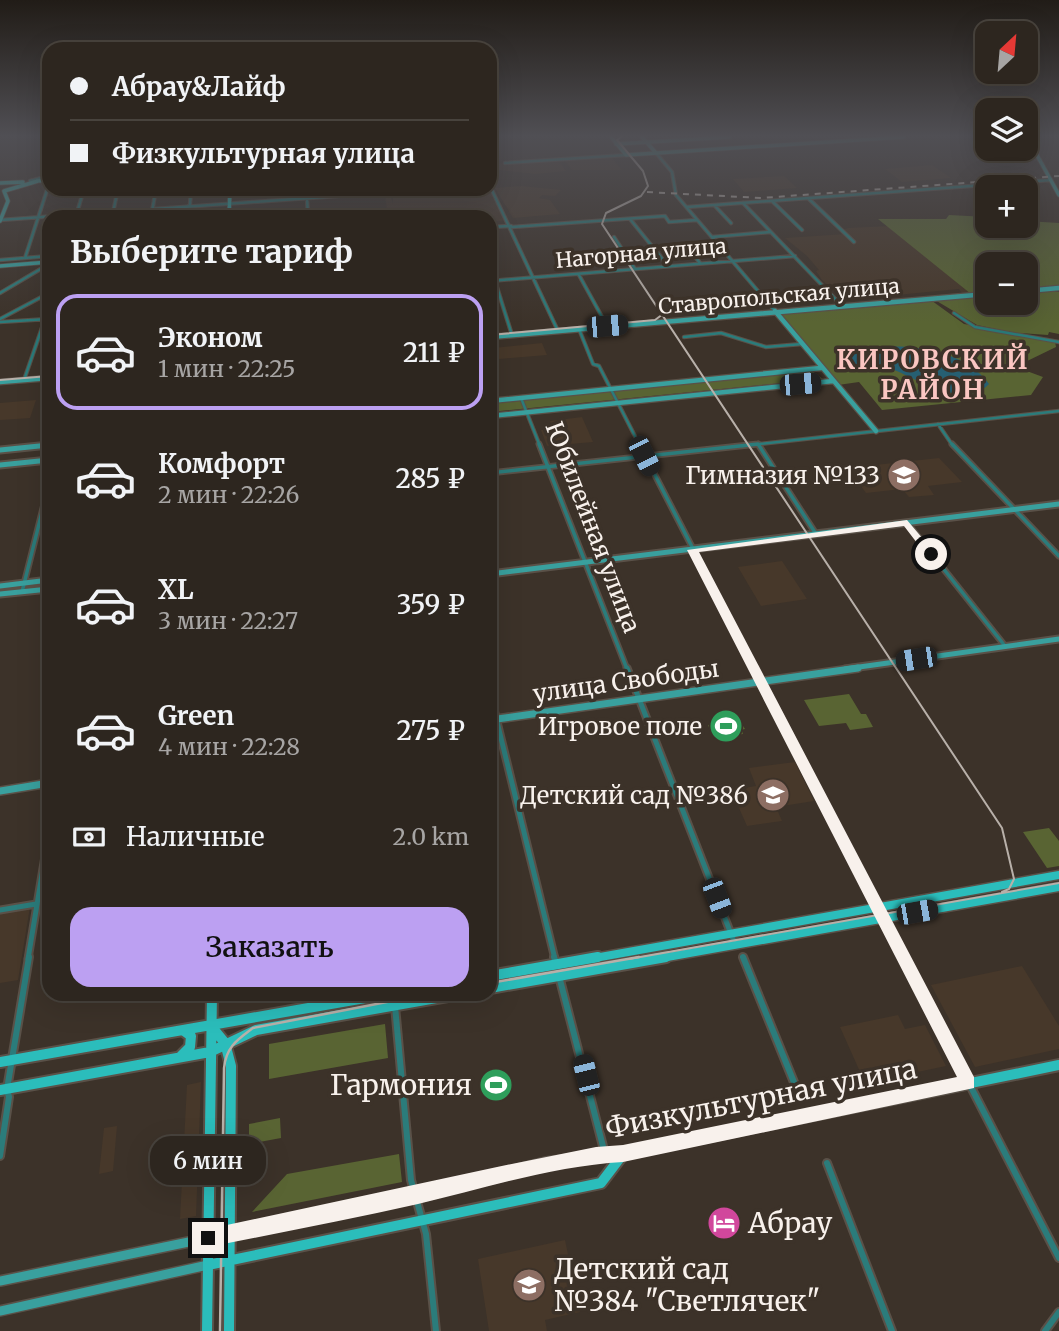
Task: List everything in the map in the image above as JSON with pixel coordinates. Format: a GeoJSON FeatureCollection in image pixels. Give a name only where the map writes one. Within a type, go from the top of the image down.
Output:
{"type":"FeatureCollection","features":[{"type":"Feature","properties":{"kind":"main road"},"geometry":{"type":"LineString","coordinates":[[230,199],[230,210]]}},
{"type":"Feature","properties":{"kind":"main road"},"geometry":{"type":"LineString","coordinates":[[497,974],[555,960],[730,933],[1059,875]]}},
{"type":"Feature","properties":{"kind":"main road"},"geometry":{"type":"LineString","coordinates":[[497,987],[1059,887]]}},
{"type":"Feature","properties":{"kind":"main road"},"geometry":{"type":"LineString","coordinates":[[207,1331],[212,1001]]}},
{"type":"Feature","properties":{"kind":"main road"},"geometry":{"type":"LineString","coordinates":[[0,1062],[349,1001]]}},
{"type":"Feature","properties":{"kind":"main road"},"geometry":{"type":"LineString","coordinates":[[2,1091],[210,1052],[256,1030],[387,1001]]}},
{"type":"Feature","properties":{"kind":"main road"},"geometry":{"type":"LineString","coordinates":[[210,1026],[225,1043],[231,1066],[229,1331]]}},
{"type":"Feature","properties":{"kind":"main road"},"geometry":{"type":"LineString","coordinates":[[179,1057],[190,1047],[189,1033],[180,1031]]}},
{"type":"Feature","properties":{"kind":"main road","name":"Физкультурная улица"},"geometry":{"type":"LineString","coordinates":[[208,1238],[601,1155],[623,1154],[1059,1065]]}},
{"type":"Feature","properties":{"kind":"main road"},"geometry":{"type":"LineString","coordinates":[[611,1172],[623,1154]]}},
{"type":"Feature","properties":{"kind":"main road","name":"Физкультурная улица"},"geometry":{"type":"LineString","coordinates":[[208,1265],[601,1183],[611,1172],[601,1155]]}},
{"type":"Feature","properties":{"kind":"street"},"geometry":{"type":"LineString","coordinates":[[25,258],[43,199]]}},
{"type":"Feature","properties":{"kind":"street"},"geometry":{"type":"LineString","coordinates":[[153,209],[154,199]]}},
{"type":"Feature","properties":{"kind":"street"},"geometry":{"type":"LineString","coordinates":[[190,199],[190,210]]}},
{"type":"Feature","properties":{"kind":"street"},"geometry":{"type":"LineString","coordinates":[[140,210],[295,199]]}},
{"type":"Feature","properties":{"kind":"street"},"geometry":{"type":"LineString","coordinates":[[497,199],[536,278],[558,331]]}},
{"type":"Feature","properties":{"kind":"street"},"geometry":{"type":"LineString","coordinates":[[680,199],[876,431]]}},
{"type":"Feature","properties":{"kind":"street"},"geometry":{"type":"LineString","coordinates":[[687,208],[795,199]]}},
{"type":"Feature","properties":{"kind":"street"},"geometry":{"type":"LineString","coordinates":[[810,199],[854,242]]}},
{"type":"Feature","properties":{"kind":"street"},"geometry":{"type":"LineString","coordinates":[[0,200],[7,200],[1,220],[42,217]]}},
{"type":"Feature","properties":{"kind":"street"},"geometry":{"type":"LineString","coordinates":[[772,201],[802,230]]}},
{"type":"Feature","properties":{"kind":"street"},"geometry":{"type":"LineString","coordinates":[[743,203],[842,306]]}},
{"type":"Feature","properties":{"kind":"street"},"geometry":{"type":"LineString","coordinates":[[715,205],[731,223]]}},
{"type":"Feature","properties":{"kind":"street"},"geometry":{"type":"LineString","coordinates":[[497,227],[665,216],[669,222],[697,219]]}},
{"type":"Feature","properties":{"kind":"street"},"geometry":{"type":"LineString","coordinates":[[630,219],[669,267]]}},
{"type":"Feature","properties":{"kind":"street"},"geometry":{"type":"LineString","coordinates":[[712,237],[771,232]]}},
{"type":"Feature","properties":{"kind":"street"},"geometry":{"type":"LineString","coordinates":[[614,237],[635,270]]}},
{"type":"Feature","properties":{"kind":"street"},"geometry":{"type":"LineString","coordinates":[[685,244],[701,264]]}},
{"type":"Feature","properties":{"kind":"street","name":"Нагорная улица"},"geometry":{"type":"LineString","coordinates":[[497,281],[795,256]]}},
{"type":"Feature","properties":{"kind":"street"},"geometry":{"type":"LineString","coordinates":[[0,260],[42,257]]}},
{"type":"Feature","properties":{"kind":"street"},"geometry":{"type":"LineString","coordinates":[[0,266],[42,266]]}},
{"type":"Feature","properties":{"kind":"street"},"geometry":{"type":"LineString","coordinates":[[0,293],[42,269]]}},
{"type":"Feature","properties":{"kind":"street"},"geometry":{"type":"LineString","coordinates":[[579,275],[607,326]]}},
{"type":"Feature","properties":{"kind":"street"},"geometry":{"type":"LineString","coordinates":[[1038,290],[1059,288]]}},
{"type":"Feature","properties":{"kind":"street"},"geometry":{"type":"LineString","coordinates":[[497,294],[512,335]]}},
{"type":"Feature","properties":{"kind":"street","name":"Ставропольская улица"},"geometry":{"type":"LineString","coordinates":[[497,336],[975,295]]}},
{"type":"Feature","properties":{"kind":"street"},"geometry":{"type":"LineString","coordinates":[[0,321],[42,297]]}},
{"type":"Feature","properties":{"kind":"street"},"geometry":{"type":"LineString","coordinates":[[954,313],[975,327],[1059,342]]}},
{"type":"Feature","properties":{"kind":"street"},"geometry":{"type":"LineString","coordinates":[[0,321],[42,318]]}},
{"type":"Feature","properties":{"kind":"street"},"geometry":{"type":"LineString","coordinates":[[579,329],[587,344],[584,346],[593,363],[599,366],[1059,1258]]}},
{"type":"Feature","properties":{"kind":"street"},"geometry":{"type":"LineString","coordinates":[[684,337],[721,333],[766,347],[802,344]]}},
{"type":"Feature","properties":{"kind":"street"},"geometry":{"type":"LineString","coordinates":[[24,380],[42,334]]}},
{"type":"Feature","properties":{"kind":"street"},"geometry":{"type":"LineString","coordinates":[[497,400],[821,368]]}},
{"type":"Feature","properties":{"kind":"street"},"geometry":{"type":"LineString","coordinates":[[0,382],[42,379]]}},
{"type":"Feature","properties":{"kind":"street"},"geometry":{"type":"LineString","coordinates":[[497,415],[833,381]]}},
{"type":"Feature","properties":{"kind":"street","name":"Юбилейная улица"},"geometry":{"type":"LineString","coordinates":[[522,398],[736,945]]}},
{"type":"Feature","properties":{"kind":"street"},"geometry":{"type":"LineString","coordinates":[[497,472],[1059,411]]}},
{"type":"Feature","properties":{"kind":"street"},"geometry":{"type":"LineString","coordinates":[[938,424],[956,450],[1059,556]]}},
{"type":"Feature","properties":{"kind":"street"},"geometry":{"type":"LineString","coordinates":[[758,444],[816,534]]}},
{"type":"Feature","properties":{"kind":"street"},"geometry":{"type":"LineString","coordinates":[[0,450],[42,446]]}},
{"type":"Feature","properties":{"kind":"street"},"geometry":{"type":"LineString","coordinates":[[0,465],[42,461]]}},
{"type":"Feature","properties":{"kind":"street"},"geometry":{"type":"LineString","coordinates":[[497,573],[1059,505]]}},
{"type":"Feature","properties":{"kind":"street"},"geometry":{"type":"LineString","coordinates":[[22,592],[42,514]]}},
{"type":"Feature","properties":{"kind":"street"},"geometry":{"type":"LineString","coordinates":[[907,523],[1004,646]]}},
{"type":"Feature","properties":{"kind":"street"},"geometry":{"type":"LineString","coordinates":[[0,586],[42,581]]}},
{"type":"Feature","properties":{"kind":"street"},"geometry":{"type":"LineString","coordinates":[[0,594],[42,590]]}},
{"type":"Feature","properties":{"kind":"street","name":"улица Свободы"},"geometry":{"type":"LineString","coordinates":[[497,718],[1059,639]]}},
{"type":"Feature","properties":{"kind":"street"},"geometry":{"type":"LineString","coordinates":[[497,735],[559,976],[601,1155]]}},
{"type":"Feature","properties":{"kind":"street"},"geometry":{"type":"LineString","coordinates":[[0,791],[42,784]]}},
{"type":"Feature","properties":{"kind":"street"},"geometry":{"type":"LineString","coordinates":[[0,1156],[9,1097],[2,1091],[12,1059],[42,871]]}},
{"type":"Feature","properties":{"kind":"street"},"geometry":{"type":"LineString","coordinates":[[0,910],[36,904]]}},
{"type":"Feature","properties":{"kind":"street"},"geometry":{"type":"LineString","coordinates":[[743,957],[800,1097]]}},
{"type":"Feature","properties":{"kind":"street"},"geometry":{"type":"LineString","coordinates":[[396,1001],[394,1019],[411,1180],[418,1195],[423,1222],[436,1331]]}},
{"type":"Feature","properties":{"kind":"street"},"geometry":{"type":"LineString","coordinates":[[827,1163],[892,1331]]}},
{"type":"Feature","properties":{"kind":"street","name":"Физкультурная улица"},"geometry":{"type":"LineString","coordinates":[[0,1281],[208,1238]]}},
{"type":"Feature","properties":{"kind":"street","name":"Физкультурная улица"},"geometry":{"type":"LineString","coordinates":[[0,1311],[208,1265]]}},
{"type":"Feature","properties":{"kind":"street"},"geometry":{"type":"LineString","coordinates":[[1045,1331],[1059,1312]]}},
{"type":"Feature","properties":{"kind":"shaded area"},"geometry":{"type":"Polygon","coordinates":[[[386,199],[391,199],[393,204],[393,199],[494,199],[505,220],[497,221],[497,210],[387,210],[386,199]]]}},
{"type":"Feature","properties":{"kind":"shaded area"},"geometry":{"type":"Polygon","coordinates":[[[502,199],[550,200],[560,214],[513,218],[502,199]]]}},
{"type":"Feature","properties":{"kind":"shaded area"},"geometry":{"type":"Polygon","coordinates":[[[890,226],[971,294],[963,295],[959,289],[844,300],[822,280],[816,271],[819,270],[807,256],[785,238],[846,234],[843,230],[848,228],[890,226]]]}},
{"type":"Feature","properties":{"kind":"shaded area"},"geometry":{"type":"Polygon","coordinates":[[[542,343],[547,355],[499,359],[497,348],[542,343]]]}},
{"type":"Feature","properties":{"kind":"shaded area"},"geometry":{"type":"Polygon","coordinates":[[[36,400],[30,418],[0,420],[0,403],[36,400]]]}},
{"type":"Feature","properties":{"kind":"shaded area"},"geometry":{"type":"Polygon","coordinates":[[[582,417],[593,442],[547,446],[541,430],[553,429],[550,421],[582,417]]]}},
{"type":"Feature","properties":{"kind":"shaded area","name":"Гимназия №133"},"geometry":{"type":"Polygon","coordinates":[[[939,458],[962,482],[928,486],[934,495],[909,497],[902,489],[866,493],[848,468],[939,458]]]}},
{"type":"Feature","properties":{"kind":"shaded area"},"geometry":{"type":"Polygon","coordinates":[[[782,561],[807,599],[761,606],[738,567],[782,561]]]}},
{"type":"Feature","properties":{"kind":"shaded area","name":"Детский сад №386"},"geometry":{"type":"Polygon","coordinates":[[[795,762],[814,801],[776,807],[782,821],[747,826],[731,790],[756,786],[749,768],[795,762]]]}},
{"type":"Feature","properties":{"kind":"shaded area"},"geometry":{"type":"Polygon","coordinates":[[[30,907],[18,980],[0,983],[0,912],[30,907]]]}},
{"type":"Feature","properties":{"kind":"shaded area"},"geometry":{"type":"Polygon","coordinates":[[[1022,966],[1059,1026],[1059,1049],[975,1067],[931,985],[1022,966]]]}},
{"type":"Feature","properties":{"kind":"shaded area"},"geometry":{"type":"Polygon","coordinates":[[[898,1015],[905,1029],[925,1025],[946,1066],[865,1083],[840,1027],[898,1015]]]}},
{"type":"Feature","properties":{"kind":"shaded area"},"geometry":{"type":"Polygon","coordinates":[[[201,1082],[196,1216],[180,1219],[187,1085],[201,1082]]]}},
{"type":"Feature","properties":{"kind":"shaded area"},"geometry":{"type":"Polygon","coordinates":[[[117,1126],[113,1171],[99,1174],[104,1128],[117,1126]]]}},
{"type":"Feature","properties":{"kind":"shaded area","name":"Детский сад №384 \"Светлячек\""},"geometry":{"type":"Polygon","coordinates":[[[565,1240],[580,1312],[545,1320],[547,1331],[489,1331],[478,1259],[565,1240]]]}},
{"type":"Feature","properties":{"kind":"green space"},"geometry":{"type":"Polygon","coordinates":[[[949,215],[975,216],[975,238],[1038,238],[1038,222],[1059,223],[1059,287],[1038,289],[1038,252],[975,252],[975,294],[971,294],[878,219],[946,219],[949,215]]]}},
{"type":"Feature","properties":{"kind":"green space"},"geometry":{"type":"Polygon","coordinates":[[[1038,291],[1059,292],[1059,334],[1020,333],[1055,342],[1056,347],[1021,364],[1024,370],[1043,377],[1031,395],[882,410],[859,382],[838,385],[780,313],[928,298],[964,324],[1010,332],[977,325],[935,300],[975,296],[975,315],[1038,315],[1038,291]]]}},
{"type":"Feature","properties":{"kind":"green space"},"geometry":{"type":"Polygon","coordinates":[[[812,371],[823,379],[497,411],[497,402],[812,371]]]}},
{"type":"Feature","properties":{"kind":"green space"},"geometry":{"type":"Polygon","coordinates":[[[849,694],[873,727],[850,730],[846,723],[819,726],[804,700],[849,694]]]}},
{"type":"Feature","properties":{"kind":"green space","name":"Игровое поле"},"geometry":{"type":"Polygon","coordinates":[[[738,718],[745,729],[731,732],[742,731],[743,734],[722,737],[720,734],[711,733],[708,725],[738,718]]]}},
{"type":"Feature","properties":{"kind":"green space"},"geometry":{"type":"Polygon","coordinates":[[[1049,828],[1059,841],[1059,866],[1047,868],[1023,832],[1049,828]]]}},
{"type":"Feature","properties":{"kind":"green space"},"geometry":{"type":"Polygon","coordinates":[[[385,1024],[388,1058],[269,1079],[269,1044],[385,1024]]]}},
{"type":"Feature","properties":{"kind":"green space"},"geometry":{"type":"Polygon","coordinates":[[[280,1118],[281,1138],[249,1144],[249,1124],[280,1118]]]}},
{"type":"Feature","properties":{"kind":"green space"},"geometry":{"type":"Polygon","coordinates":[[[399,1154],[402,1182],[252,1212],[287,1174],[399,1154]]]}},
{"type":"Feature","properties":{"kind":"water"},"geometry":{"type":"Polygon","coordinates":[[[880,347],[909,347],[940,352],[968,364],[989,384],[978,392],[951,393],[883,366],[851,365],[841,361],[849,355],[880,347]]]}},
{"type":"Feature","properties":{"kind":"tram line"},"geometry":{"type":"LineString","coordinates":[[635,199],[606,213],[602,224],[662,315]]}},
{"type":"Feature","properties":{"kind":"tram line"},"geometry":{"type":"LineString","coordinates":[[497,334],[655,320],[662,315]]}},
{"type":"Feature","properties":{"kind":"tram line"},"geometry":{"type":"LineString","coordinates":[[662,315],[1002,828],[1014,879],[1009,889],[1002,892]]}},
{"type":"Feature","properties":{"kind":"tram line"},"geometry":{"type":"LineString","coordinates":[[0,380],[42,377]]}},
{"type":"Feature","properties":{"kind":"tram line"},"geometry":{"type":"LineString","coordinates":[[629,959],[1059,883]]}},
{"type":"Feature","properties":{"kind":"tram line"},"geometry":{"type":"LineString","coordinates":[[497,982],[639,957]]}},
{"type":"Feature","properties":{"kind":"tram line"},"geometry":{"type":"LineString","coordinates":[[220,1331],[224,1068],[230,1049],[253,1028],[392,1001]]}},
{"type":"Feature","properties":{"kind":"place","name":"Гимназия №133"},"geometry":{"type":"Point","coordinates":[904,475]}},
{"type":"Feature","properties":{"kind":"place","name":"Игровое поле"},"geometry":{"type":"Point","coordinates":[726,726]}},
{"type":"Feature","properties":{"kind":"place","name":"Детский сад №386"},"geometry":{"type":"Point","coordinates":[773,795]}},
{"type":"Feature","properties":{"kind":"place","name":"Гармония"},"geometry":{"type":"Point","coordinates":[496,1085]}},
{"type":"Feature","properties":{"kind":"place","name":"Абрау"},"geometry":{"type":"Point","coordinates":[724,1223]}},
{"type":"Feature","properties":{"kind":"place","name":"Детский сад №384 \"Светлячек\""},"geometry":{"type":"Point","coordinates":[529,1285]}},
{"type":"Feature","properties":{"kind":"district","name":"КИРОВСКИЙ РАЙОН"},"geometry":{"type":"Point","coordinates":[933,374]}},
{"type":"Feature","properties":{"kind":"route"},"geometry":{"type":"LineString","coordinates":[[208,1238],[418,1195],[497,1175],[596,1155],[623,1154],[968,1082],[692,550],[907,523],[931,554]]}}]}
